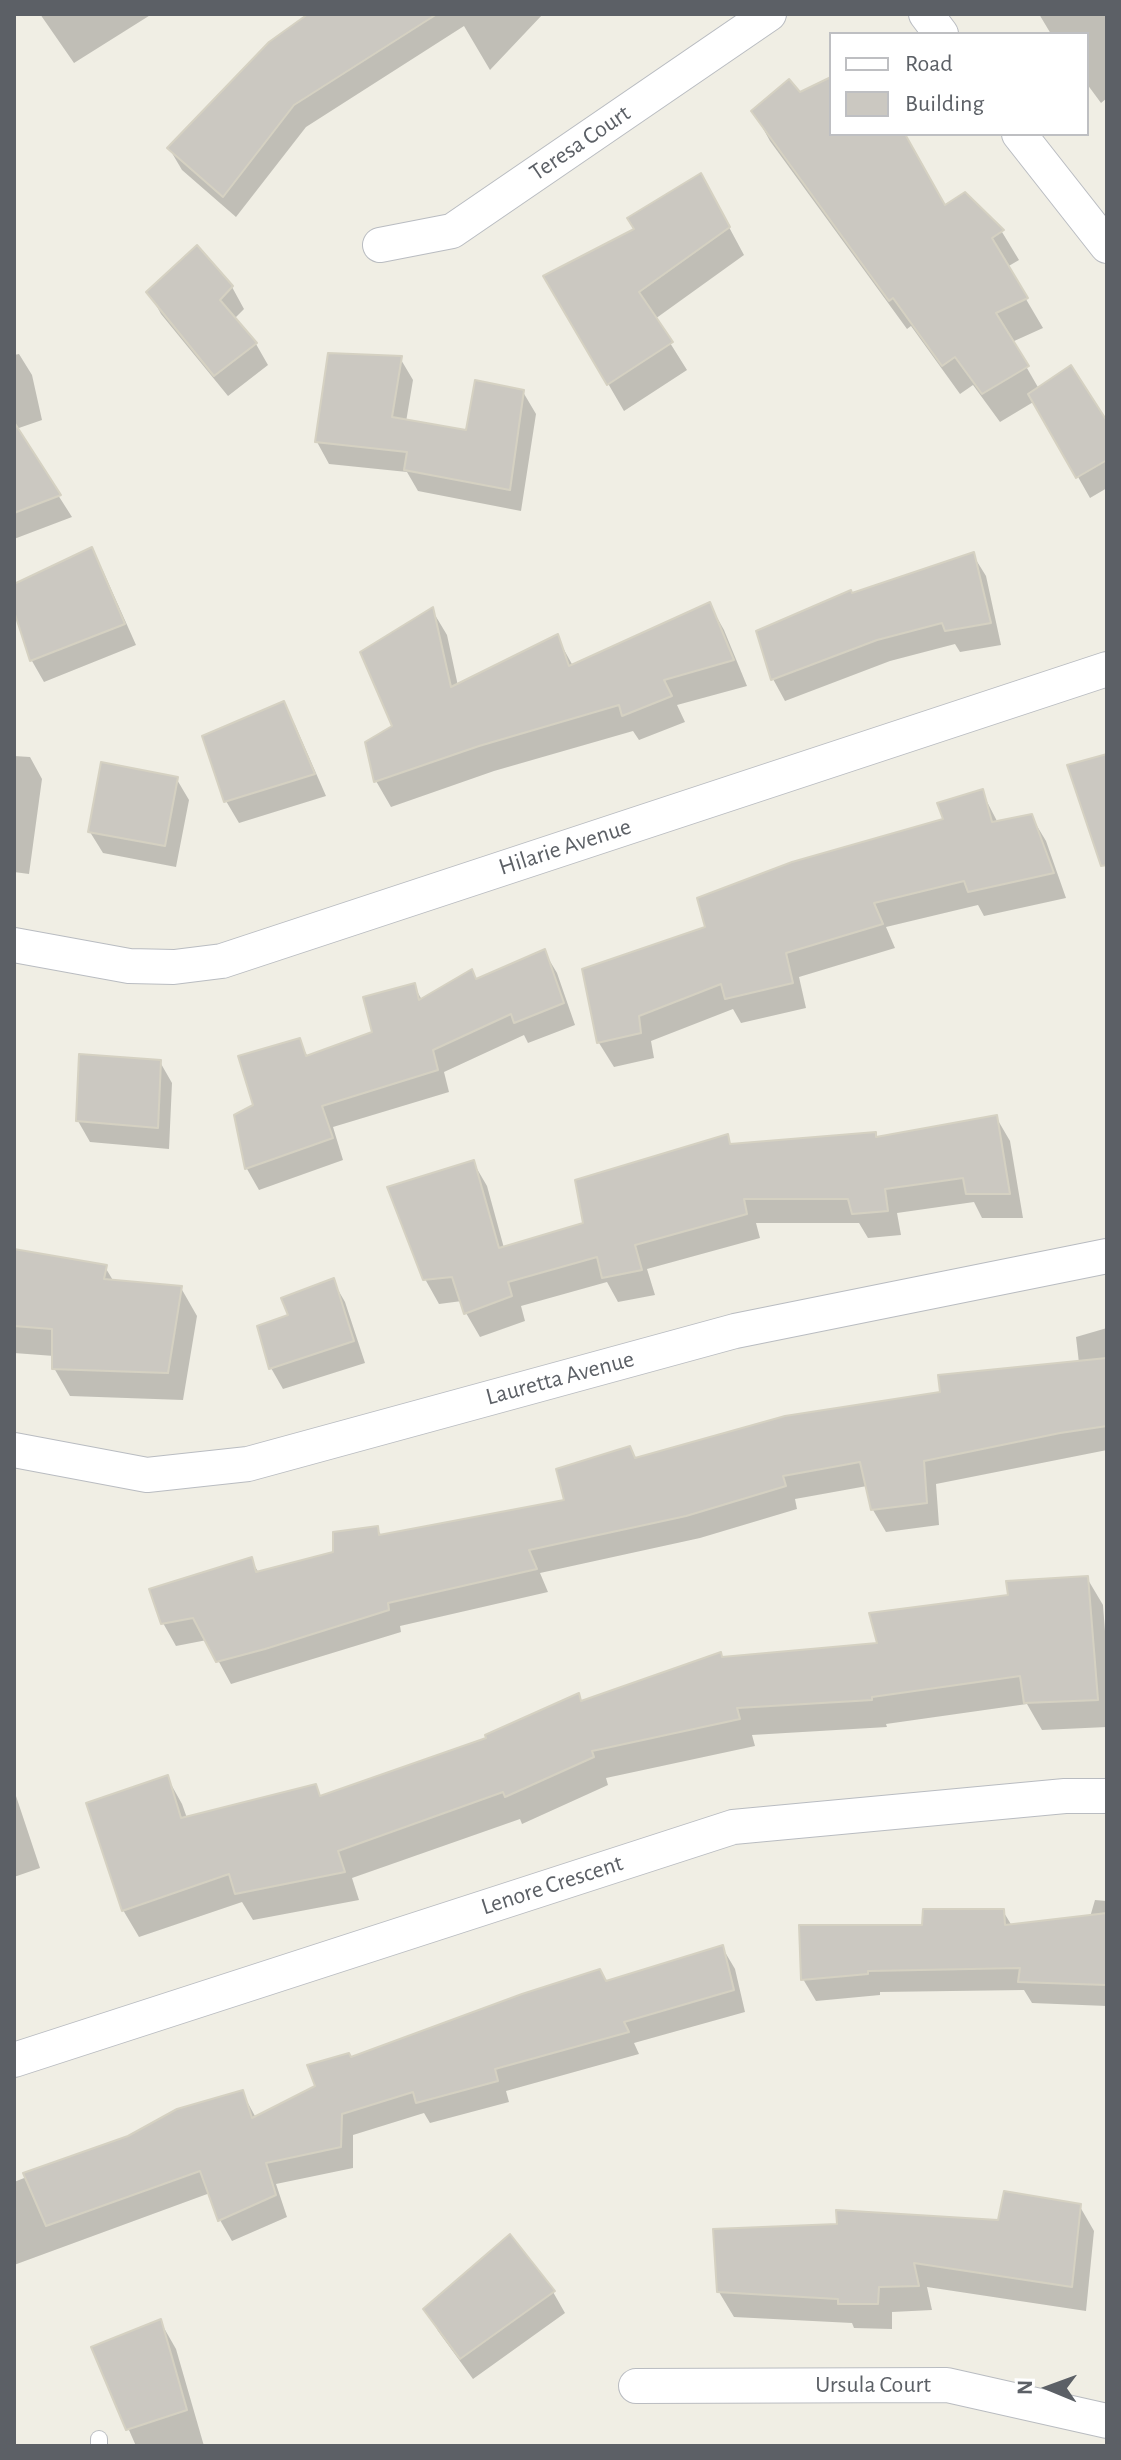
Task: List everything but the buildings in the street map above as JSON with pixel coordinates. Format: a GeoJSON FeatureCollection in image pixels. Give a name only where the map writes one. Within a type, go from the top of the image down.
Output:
{"type":"FeatureCollection","features":[{"type":"Feature","properties":{"kind":"street","name":"Teresa Court"},"geometry":{"type":"LineString","coordinates":[[380,245],[452,231],[769,14]]}},
{"type":"Feature","properties":{"kind":"street"},"geometry":{"type":"LineString","coordinates":[[926,14],[940,32]]}},
{"type":"Feature","properties":{"kind":"street"},"geometry":{"type":"LineString","coordinates":[[1021,136],[1107,246]]}},
{"type":"Feature","properties":{"kind":"street","name":"Hilarie Avenue"},"geometry":{"type":"LineString","coordinates":[[14,945],[129,966],[174,967],[222,961],[1107,669]]}},
{"type":"Feature","properties":{"kind":"street","name":"Lauretta Avenue"},"geometry":{"type":"LineString","coordinates":[[14,1450],[147,1475],[248,1464],[735,1331],[1107,1256]]}},
{"type":"Feature","properties":{"kind":"street","name":"Lenore Crescent"},"geometry":{"type":"LineString","coordinates":[[14,2060],[733,1827],[1065,1796],[1107,1796]]}},
{"type":"Feature","properties":{"kind":"street","name":"Ursula Court"},"geometry":{"type":"LineString","coordinates":[[636,2386],[947,2385],[1107,2421]]}}]}
